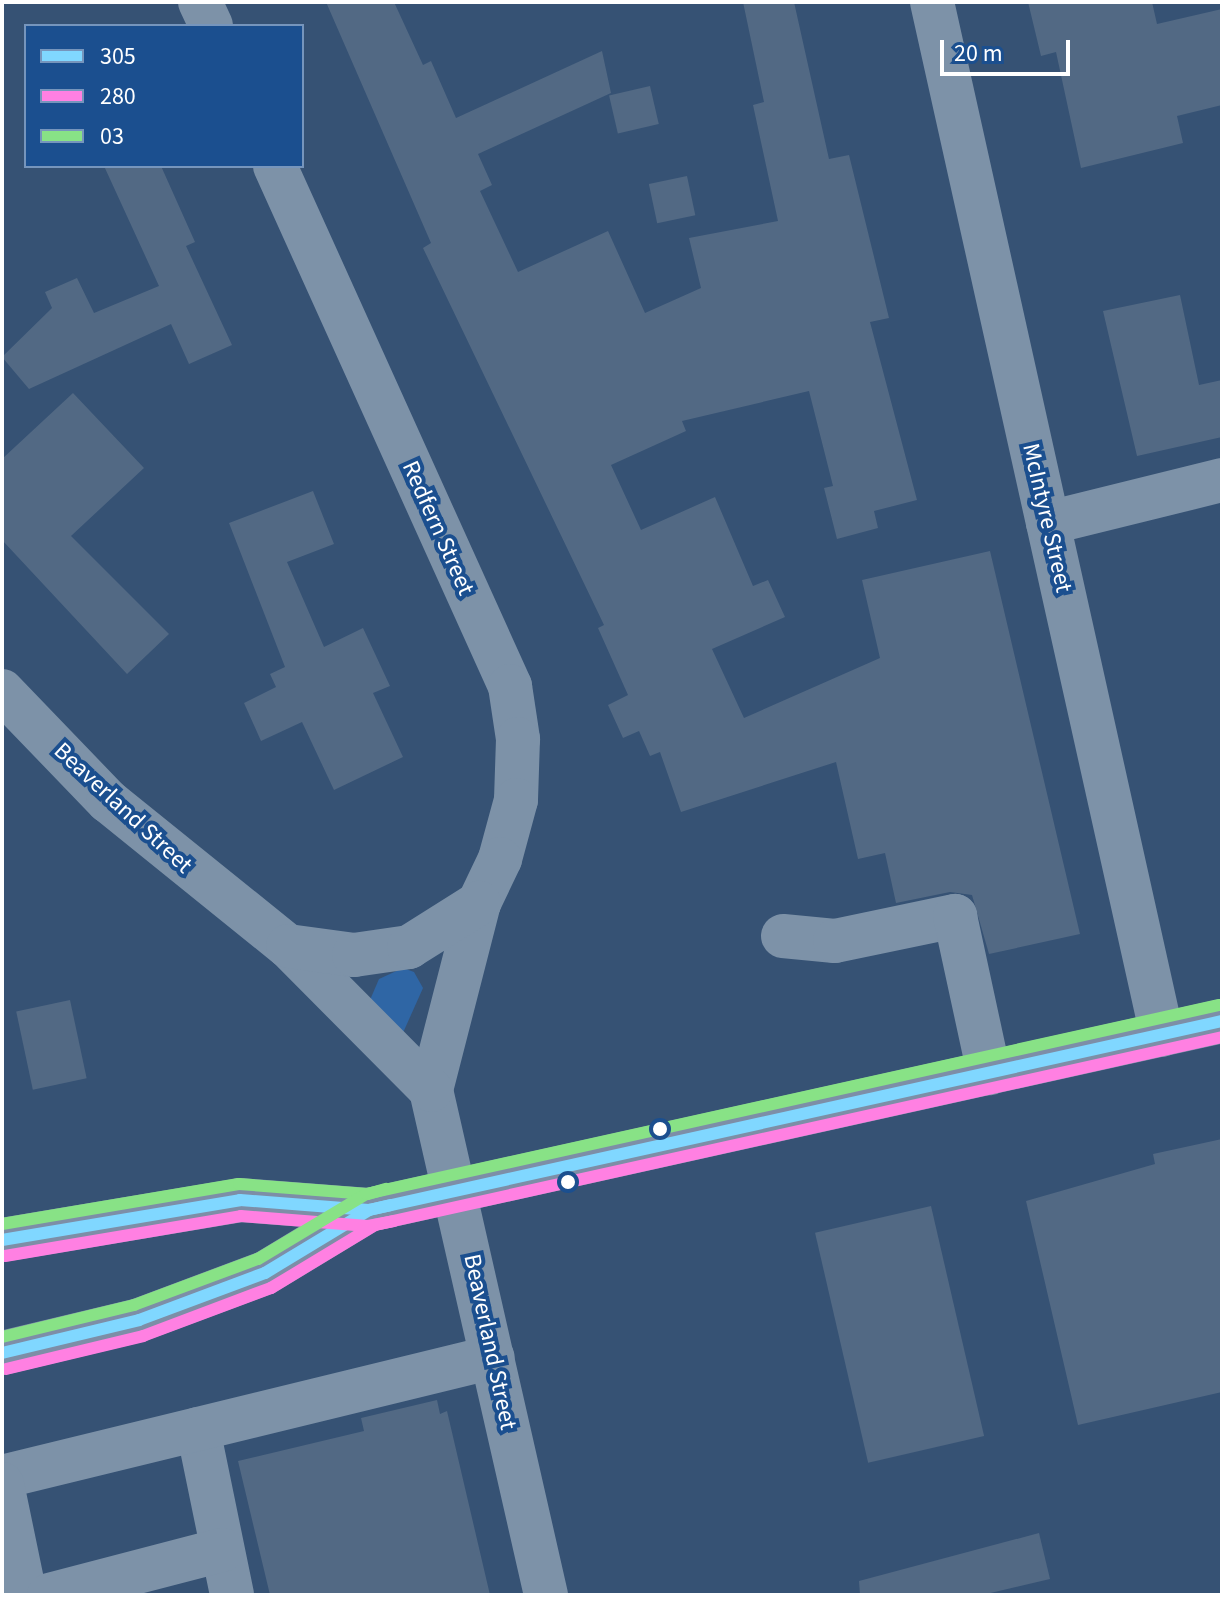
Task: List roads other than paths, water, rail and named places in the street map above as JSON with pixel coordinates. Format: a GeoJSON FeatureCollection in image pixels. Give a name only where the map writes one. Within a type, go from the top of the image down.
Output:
{"type":"FeatureCollection","features":[{"type":"Feature","properties":{"kind":"main road"},"geometry":{"type":"LineString","coordinates":[[2,1240],[240,1200],[369,1210],[1222,1021]]}},
{"type":"Feature","properties":{"kind":"main road"},"geometry":{"type":"LineString","coordinates":[[2,1353],[139,1320],[265,1273],[369,1210]]}},
{"type":"Feature","properties":{"kind":"street"},"geometry":{"type":"LineString","coordinates":[[200,2],[210,24]]}},
{"type":"Feature","properties":{"kind":"street","name":"McIntyre Street"},"geometry":{"type":"LineString","coordinates":[[932,2],[1162,1035]]}},
{"type":"Feature","properties":{"kind":"street","name":"Redfern Street"},"geometry":{"type":"LineString","coordinates":[[276,168],[510,686],[518,739],[516,800],[500,859],[479,903]]}},
{"type":"Feature","properties":{"kind":"street"},"geometry":{"type":"LineString","coordinates":[[1048,523],[1222,480]]}},
{"type":"Feature","properties":{"kind":"street","name":"Beaverland Street"},"geometry":{"type":"LineString","coordinates":[[2,691],[108,801],[288,946],[431,1090]]}},
{"type":"Feature","properties":{"kind":"street"},"geometry":{"type":"LineString","coordinates":[[288,946],[354,955],[409,947],[479,903]]}},
{"type":"Feature","properties":{"kind":"street","name":"Beaverland Street"},"geometry":{"type":"LineString","coordinates":[[479,903],[431,1090],[458,1192],[546,1595]]}},
{"type":"Feature","properties":{"kind":"street"},"geometry":{"type":"LineString","coordinates":[[783,936],[835,941],[955,916],[989,1073]]}},
{"type":"Feature","properties":{"kind":"street"},"geometry":{"type":"LineString","coordinates":[[2,1477],[493,1357]]}},
{"type":"Feature","properties":{"kind":"street"},"geometry":{"type":"LineString","coordinates":[[198,1429],[232,1595]]}},
{"type":"Feature","properties":{"kind":"street"},"geometry":{"type":"LineString","coordinates":[[2,1484],[25,1595]]}},
{"type":"Feature","properties":{"kind":"street"},"geometry":{"type":"LineString","coordinates":[[49,1595],[222,1550]]}}]}
